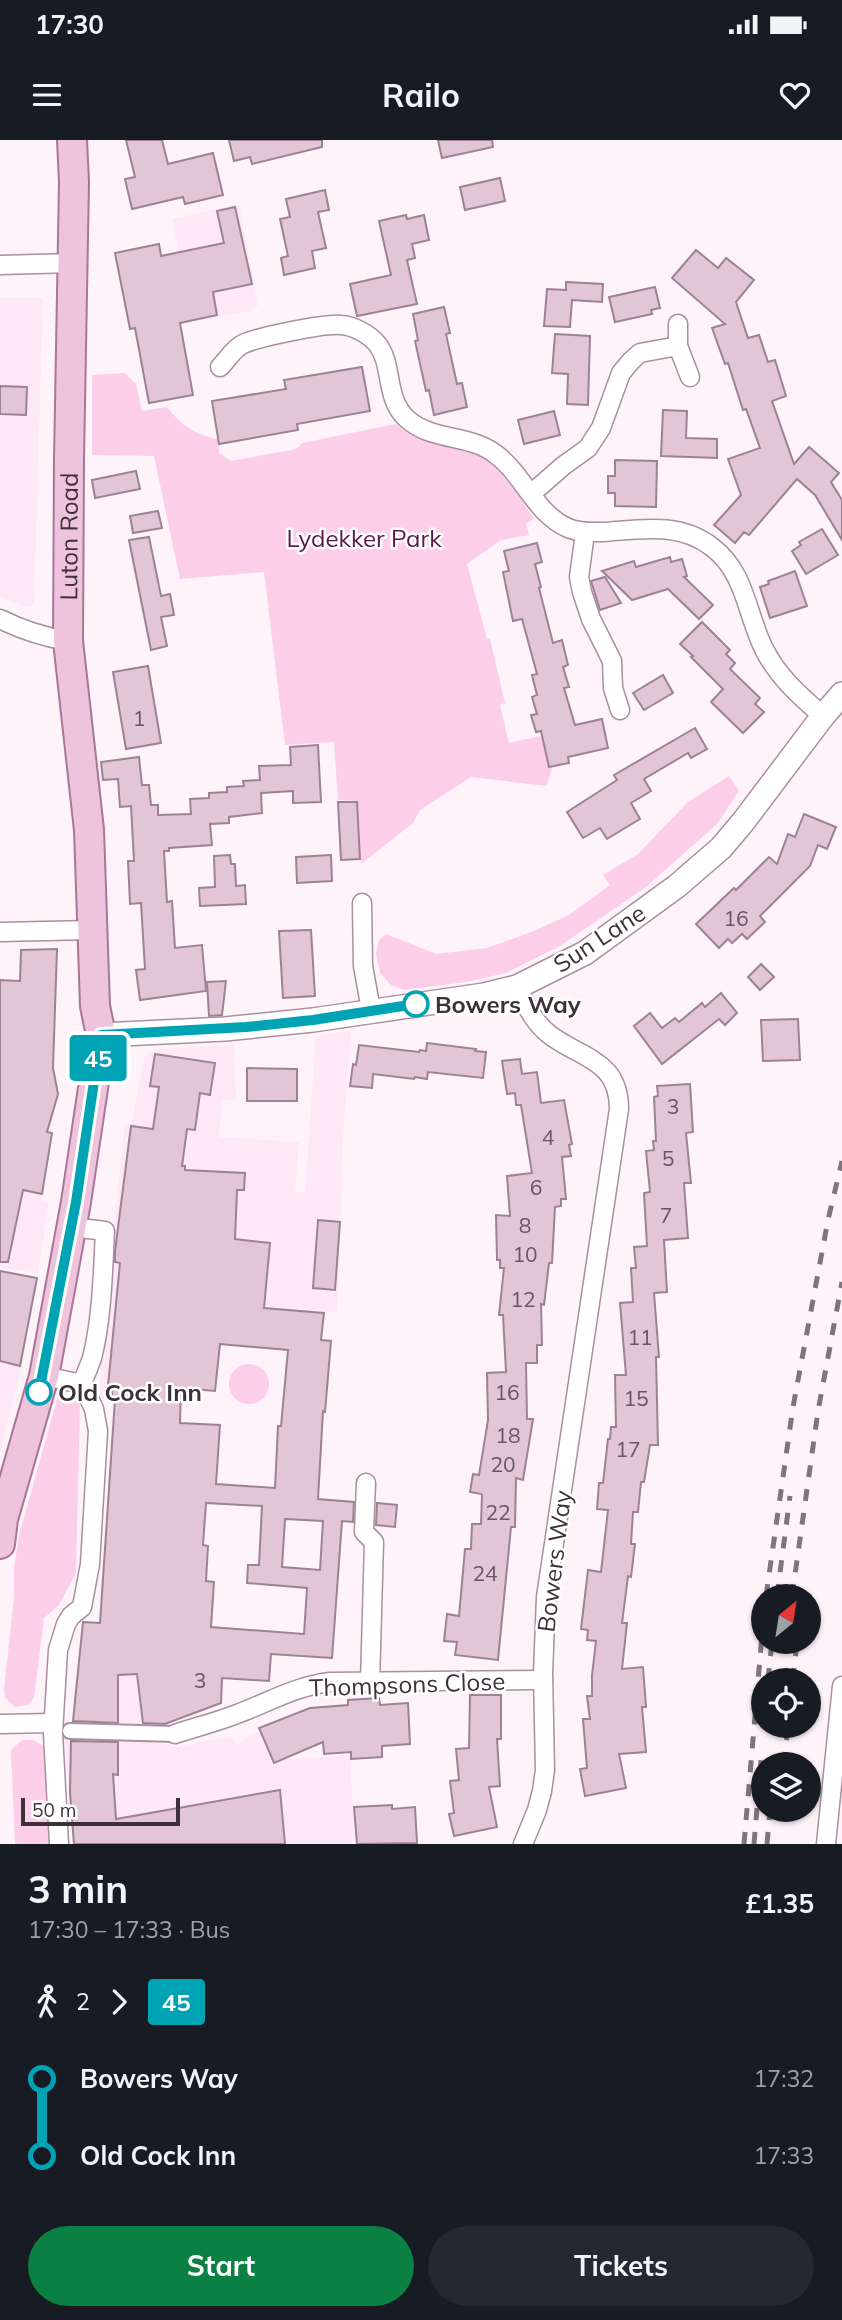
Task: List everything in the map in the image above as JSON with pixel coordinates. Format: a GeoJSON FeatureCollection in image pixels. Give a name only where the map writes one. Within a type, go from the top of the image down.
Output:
{"type":"FeatureCollection","features":[{"type":"Feature","properties":{"kind":"main road","name":"Luton Road"},"geometry":{"type":"LineString","coordinates":[[0,1544],[6,1508],[44,1376],[72,1227],[101,1035],[95,1006],[89,830],[68,640],[74,182],[72,140]]}},
{"type":"Feature","properties":{"kind":"street"},"geometry":{"type":"LineString","coordinates":[[0,265],[73,263]]}},
{"type":"Feature","properties":{"kind":"street"},"geometry":{"type":"LineString","coordinates":[[220,367],[240,345],[265,337],[338,324],[359,330],[380,349],[393,398],[405,418],[431,432],[474,442],[492,450],[503,459],[548,515],[558,522],[585,533],[666,528],[683,531],[712,547],[737,574],[763,646],[780,676],[823,716]]}},
{"type":"Feature","properties":{"kind":"street"},"geometry":{"type":"LineString","coordinates":[[678,324],[678,346],[690,377]]}},
{"type":"Feature","properties":{"kind":"street"},"geometry":{"type":"LineString","coordinates":[[531,494],[588,448],[601,428],[621,373],[631,361],[640,353],[678,346]]}},
{"type":"Feature","properties":{"kind":"street"},"geometry":{"type":"LineString","coordinates":[[585,533],[580,585],[591,619],[612,661],[613,688],[620,710]]}},
{"type":"Feature","properties":{"kind":"street"},"geometry":{"type":"LineString","coordinates":[[0,619],[47,637],[68,640]]}},
{"type":"Feature","properties":{"kind":"street","name":"Sun Lane"},"geometry":{"type":"LineString","coordinates":[[101,1035],[246,1027],[484,995],[517,987],[585,953],[677,886],[712,855],[743,822],[842,694]]}},
{"type":"Feature","properties":{"kind":"street"},"geometry":{"type":"LineString","coordinates":[[362,903],[363,966],[371,1010]]}},
{"type":"Feature","properties":{"kind":"street"},"geometry":{"type":"LineString","coordinates":[[0,932],[91,930]]}},
{"type":"Feature","properties":{"kind":"street","name":"Bowers Way"},"geometry":{"type":"LineString","coordinates":[[517,987],[531,1016],[549,1035],[602,1066],[619,1096],[546,1597],[543,1680],[545,1770],[542,1791],[523,1844]]}},
{"type":"Feature","properties":{"kind":"street"},"geometry":{"type":"LineString","coordinates":[[59,1844],[53,1723],[58,1650],[66,1624],[82,1606],[91,1550],[98,1431],[93,1409],[82,1384],[95,1342],[105,1231],[72,1227]]}},
{"type":"Feature","properties":{"kind":"street"},"geometry":{"type":"LineString","coordinates":[[44,1376],[82,1384]]}},
{"type":"Feature","properties":{"kind":"street"},"geometry":{"type":"LineString","coordinates":[[366,1483],[365,1532],[373,1542],[370,1683]]}},
{"type":"Feature","properties":{"kind":"street","name":"Thompsons Close"},"geometry":{"type":"LineString","coordinates":[[70,1731],[175,1734],[236,1714],[310,1684],[543,1680]]}},
{"type":"Feature","properties":{"kind":"street"},"geometry":{"type":"LineString","coordinates":[[826,1844],[842,1686]]}},
{"type":"Feature","properties":{"kind":"street"},"geometry":{"type":"LineString","coordinates":[[0,1724],[53,1723]]}},
{"type":"Feature","properties":{"kind":"shaded area"},"geometry":{"type":"Polygon","coordinates":[[[239,204],[258,305],[251,311],[193,322],[172,219],[239,204]]]}},
{"type":"Feature","properties":{"kind":"shaded area"},"geometry":{"type":"Polygon","coordinates":[[[0,298],[43,298],[34,604],[29,607],[0,598],[0,298]]]}},
{"type":"Feature","properties":{"kind":"shaded area"},"geometry":{"type":"Polygon","coordinates":[[[351,1030],[343,1139],[337,1312],[200,1301],[182,1368],[181,1401],[100,1399],[101,1359],[124,1128],[132,1121],[144,1058],[150,1051],[159,1049],[234,1045],[236,1100],[222,1101],[219,1137],[299,1142],[295,1191],[305,1193],[316,1036],[351,1030]]]}},
{"type":"Feature","properties":{"kind":"shaded area"},"geometry":{"type":"Polygon","coordinates":[[[0,1126],[52,1134],[41,1200],[49,1202],[38,1273],[0,1267],[0,1126]]]}},
{"type":"Feature","properties":{"kind":"shaded area"},"geometry":{"type":"Polygon","coordinates":[[[0,1274],[36,1278],[22,1363],[0,1453],[0,1274]]]}},
{"type":"Feature","properties":{"kind":"shaded area"},"geometry":{"type":"Polygon","coordinates":[[[83,1622],[154,1627],[170,1649],[153,1729],[73,1726],[74,1693],[83,1622]]]}},
{"type":"Feature","properties":{"kind":"shaded area"},"geometry":{"type":"Polygon","coordinates":[[[258,1731],[271,1760],[350,1755],[354,1834],[352,1844],[73,1844],[64,1736],[144,1739],[176,1747],[231,1736],[237,1745],[258,1731]]]}},
{"type":"Feature","properties":{"kind":"green space","name":"Lydekker Park"},"geometry":{"type":"Polygon","coordinates":[[[125,373],[136,384],[142,411],[167,407],[189,428],[218,439],[219,453],[231,461],[292,450],[302,443],[396,424],[418,438],[470,452],[489,462],[510,484],[534,518],[526,524],[529,535],[501,540],[467,564],[487,639],[490,639],[505,703],[500,705],[509,743],[545,735],[552,768],[547,786],[471,777],[420,810],[413,823],[361,864],[357,801],[338,800],[334,742],[285,745],[264,572],[180,579],[154,456],[92,455],[92,375],[125,373]]]}},
{"type":"Feature","properties":{"kind":"green space"},"geometry":{"type":"Polygon","coordinates":[[[729,776],[739,791],[717,824],[646,887],[560,946],[506,973],[466,982],[404,990],[391,985],[380,973],[376,953],[379,940],[386,934],[436,954],[487,948],[569,915],[610,885],[603,875],[638,854],[688,802],[729,776]]]}},
{"type":"Feature","properties":{"kind":"green space"},"geometry":{"type":"Polygon","coordinates":[[[249,1364],[257,1365],[263,1370],[268,1376],[268,1392],[263,1398],[257,1403],[249,1404],[241,1403],[235,1398],[230,1392],[229,1384],[230,1376],[235,1370],[241,1365],[249,1364]]]}},
{"type":"Feature","properties":{"kind":"green space"},"geometry":{"type":"Polygon","coordinates":[[[58,1396],[80,1402],[76,1573],[59,1605],[44,1618],[34,1698],[28,1705],[15,1707],[5,1698],[4,1690],[14,1597],[14,1568],[19,1535],[58,1396]]]}},
{"type":"Feature","properties":{"kind":"green space"},"geometry":{"type":"Polygon","coordinates":[[[22,1740],[33,1740],[47,1748],[51,1844],[15,1844],[11,1750],[22,1740]]]}},
{"type":"Feature","properties":{"kind":"building"},"geometry":{"type":"Polygon","coordinates":[[[126,140],[162,140],[168,164],[213,153],[223,195],[185,204],[183,197],[132,209],[125,179],[135,177],[126,140]]]}},
{"type":"Feature","properties":{"kind":"building"},"geometry":{"type":"Polygon","coordinates":[[[229,140],[322,140],[322,147],[252,164],[250,157],[234,161],[229,140]]]}},
{"type":"Feature","properties":{"kind":"building"},"geometry":{"type":"Polygon","coordinates":[[[438,140],[492,140],[493,147],[442,158],[438,140]]]}},
{"type":"Feature","properties":{"kind":"building"},"geometry":{"type":"Polygon","coordinates":[[[500,178],[505,201],[465,210],[460,187],[500,178]]]}},
{"type":"Feature","properties":{"kind":"building"},"geometry":{"type":"Polygon","coordinates":[[[325,190],[329,210],[318,212],[326,248],[312,251],[315,268],[284,275],[281,258],[288,256],[280,219],[290,217],[286,199],[325,190]]]}},
{"type":"Feature","properties":{"kind":"building"},"geometry":{"type":"Polygon","coordinates":[[[235,207],[252,284],[213,292],[217,315],[180,323],[193,395],[149,403],[135,328],[130,329],[115,253],[159,244],[161,256],[224,243],[217,211],[235,207]]]}},
{"type":"Feature","properties":{"kind":"building"},"geometry":{"type":"Polygon","coordinates":[[[406,215],[407,219],[424,215],[429,240],[412,244],[415,258],[407,260],[417,304],[357,316],[350,284],[391,275],[379,221],[406,215]]]}},
{"type":"Feature","properties":{"kind":"building"},"geometry":{"type":"Polygon","coordinates":[[[696,250],[718,268],[726,258],[754,280],[736,302],[748,338],[759,335],[768,362],[775,360],[786,396],[772,401],[794,464],[809,447],[839,473],[831,482],[842,500],[842,540],[815,495],[797,479],[749,535],[744,532],[735,543],[714,525],[741,495],[728,459],[760,448],[712,328],[725,324],[672,278],[696,250]]]}},
{"type":"Feature","properties":{"kind":"building"},"geometry":{"type":"Polygon","coordinates":[[[566,282],[603,284],[602,302],[572,300],[570,327],[544,326],[547,289],[566,290],[566,282]]]}},
{"type":"Feature","properties":{"kind":"building"},"geometry":{"type":"Polygon","coordinates":[[[655,287],[660,308],[651,310],[652,314],[615,322],[609,297],[655,287]]]}},
{"type":"Feature","properties":{"kind":"building"},"geometry":{"type":"Polygon","coordinates":[[[444,307],[450,333],[446,334],[457,384],[462,383],[467,407],[434,415],[415,341],[418,340],[413,314],[444,307]]]}},
{"type":"Feature","properties":{"kind":"building"},"geometry":{"type":"Polygon","coordinates":[[[555,334],[590,336],[588,405],[567,404],[568,374],[552,373],[555,334]]]}},
{"type":"Feature","properties":{"kind":"building"},"geometry":{"type":"Polygon","coordinates":[[[362,367],[370,411],[297,424],[298,430],[219,444],[212,401],[286,389],[284,380],[362,367]]]}},
{"type":"Feature","properties":{"kind":"building"},"geometry":{"type":"Polygon","coordinates":[[[0,386],[27,387],[26,415],[0,414],[0,386]]]}},
{"type":"Feature","properties":{"kind":"building"},"geometry":{"type":"Polygon","coordinates":[[[663,410],[687,411],[686,438],[717,439],[717,458],[661,456],[663,410]]]}},
{"type":"Feature","properties":{"kind":"building"},"geometry":{"type":"Polygon","coordinates":[[[554,411],[560,435],[524,444],[518,420],[554,411]]]}},
{"type":"Feature","properties":{"kind":"building"},"geometry":{"type":"Polygon","coordinates":[[[615,460],[657,461],[656,507],[615,506],[615,493],[608,493],[608,476],[615,476],[615,460]]]}},
{"type":"Feature","properties":{"kind":"building"},"geometry":{"type":"Polygon","coordinates":[[[136,471],[140,489],[95,498],[92,480],[136,471]]]}},
{"type":"Feature","properties":{"kind":"building"},"geometry":{"type":"Polygon","coordinates":[[[158,511],[162,528],[133,533],[130,516],[158,511]]]}},
{"type":"Feature","properties":{"kind":"building"},"geometry":{"type":"Polygon","coordinates":[[[822,529],[838,555],[806,574],[792,551],[801,545],[799,542],[822,529]]]}},
{"type":"Feature","properties":{"kind":"building"},"geometry":{"type":"Polygon","coordinates":[[[149,537],[161,596],[170,594],[174,615],[161,617],[167,646],[151,650],[129,540],[149,537]]]}},
{"type":"Feature","properties":{"kind":"building"},"geometry":{"type":"Polygon","coordinates":[[[537,543],[542,562],[535,564],[541,587],[539,588],[553,643],[562,640],[568,665],[563,667],[569,687],[564,688],[575,725],[602,719],[608,748],[568,757],[569,763],[549,767],[541,731],[536,732],[531,715],[537,714],[532,697],[537,695],[532,675],[537,674],[522,619],[513,621],[503,572],[509,571],[504,551],[537,543]]]}},
{"type":"Feature","properties":{"kind":"building"},"geometry":{"type":"Polygon","coordinates":[[[670,557],[671,562],[682,559],[687,576],[684,577],[713,605],[699,619],[668,589],[632,600],[602,571],[634,561],[636,567],[670,557]]]}},
{"type":"Feature","properties":{"kind":"building"},"geometry":{"type":"Polygon","coordinates":[[[795,571],[807,606],[770,618],[760,587],[769,584],[768,581],[795,571]]]}},
{"type":"Feature","properties":{"kind":"building"},"geometry":{"type":"Polygon","coordinates":[[[605,577],[621,603],[600,610],[591,581],[605,577]]]}},
{"type":"Feature","properties":{"kind":"building"},"geometry":{"type":"Polygon","coordinates":[[[702,622],[730,650],[726,654],[735,663],[730,669],[760,698],[755,704],[764,712],[743,733],[711,702],[723,689],[680,644],[702,622]]]}},
{"type":"Feature","properties":{"kind":"building"},"geometry":{"type":"Polygon","coordinates":[[[148,666],[161,743],[126,749],[113,672],[148,666]]]}},
{"type":"Feature","properties":{"kind":"building"},"geometry":{"type":"Polygon","coordinates":[[[663,675],[673,693],[644,710],[633,693],[663,675]]]}},
{"type":"Feature","properties":{"kind":"building"},"geometry":{"type":"Polygon","coordinates":[[[695,728],[707,749],[691,758],[688,753],[644,779],[651,791],[631,803],[640,819],[607,839],[600,828],[583,838],[567,812],[617,780],[614,775],[695,728]]]}},
{"type":"Feature","properties":{"kind":"building"},"geometry":{"type":"Polygon","coordinates":[[[318,745],[321,802],[293,803],[293,791],[261,793],[262,813],[229,817],[229,823],[210,824],[212,845],[169,848],[169,851],[164,851],[167,902],[172,901],[175,948],[202,945],[206,991],[140,1000],[136,970],[145,969],[141,903],[130,904],[128,861],[134,861],[131,806],[120,807],[118,779],[103,780],[101,762],[139,757],[142,785],[149,785],[151,805],[158,805],[158,815],[191,814],[190,799],[209,798],[209,793],[227,792],[227,787],[244,786],[243,781],[260,780],[259,766],[291,765],[290,747],[318,745]]]}},
{"type":"Feature","properties":{"kind":"building"},"geometry":{"type":"Polygon","coordinates":[[[338,802],[357,802],[360,859],[341,860],[338,802]]]}},
{"type":"Feature","properties":{"kind":"building"},"geometry":{"type":"Polygon","coordinates":[[[804,814],[836,827],[827,849],[818,845],[810,866],[760,916],[765,922],[747,939],[742,934],[732,943],[728,939],[719,948],[696,924],[769,857],[777,864],[788,834],[795,837],[804,814]]]}},
{"type":"Feature","properties":{"kind":"building"},"geometry":{"type":"Polygon","coordinates":[[[230,855],[231,864],[235,864],[236,886],[245,885],[246,904],[200,906],[199,888],[215,887],[214,856],[230,855]]]}},
{"type":"Feature","properties":{"kind":"building"},"geometry":{"type":"Polygon","coordinates":[[[331,855],[332,881],[297,883],[296,857],[331,855]]]}},
{"type":"Feature","properties":{"kind":"building"},"geometry":{"type":"Polygon","coordinates":[[[311,930],[315,996],[283,998],[279,931],[311,930]]]}},
{"type":"Feature","properties":{"kind":"building"},"geometry":{"type":"Polygon","coordinates":[[[57,949],[53,1068],[58,1094],[47,1132],[52,1133],[42,1194],[23,1190],[8,1262],[0,1262],[0,980],[20,981],[21,950],[57,949]]]}},
{"type":"Feature","properties":{"kind":"building"},"geometry":{"type":"Polygon","coordinates":[[[761,964],[774,977],[760,990],[748,977],[761,964]]]}},
{"type":"Feature","properties":{"kind":"building"},"geometry":{"type":"Polygon","coordinates":[[[226,981],[222,1015],[209,1016],[207,982],[226,981]]]}},
{"type":"Feature","properties":{"kind":"building"},"geometry":{"type":"Polygon","coordinates":[[[721,993],[737,1013],[725,1025],[719,1019],[662,1064],[634,1026],[650,1013],[662,1028],[675,1018],[679,1022],[702,1003],[705,1007],[721,993]]]}},
{"type":"Feature","properties":{"kind":"building"},"geometry":{"type":"Polygon","coordinates":[[[798,1019],[800,1060],[763,1061],[761,1020],[798,1019]]]}},
{"type":"Feature","properties":{"kind":"building"},"geometry":{"type":"Polygon","coordinates":[[[427,1043],[486,1052],[483,1078],[428,1072],[427,1079],[373,1074],[372,1088],[350,1086],[359,1045],[419,1052],[426,1051],[427,1043]]]}},
{"type":"Feature","properties":{"kind":"building"},"geometry":{"type":"Polygon","coordinates":[[[155,1054],[215,1063],[210,1095],[200,1093],[195,1130],[187,1129],[182,1166],[185,1166],[185,1170],[245,1173],[244,1190],[237,1190],[235,1239],[270,1243],[264,1308],[324,1313],[321,1340],[331,1341],[325,1412],[323,1411],[318,1499],[354,1502],[353,1522],[342,1521],[332,1658],[271,1654],[269,1681],[222,1678],[221,1703],[165,1724],[143,1723],[137,1674],[118,1675],[118,1723],[73,1721],[83,1622],[100,1623],[115,1399],[112,1399],[112,1386],[108,1386],[120,1263],[115,1262],[115,1251],[131,1126],[153,1129],[159,1087],[150,1086],[155,1054]],[[220,1344],[215,1391],[181,1388],[180,1423],[220,1425],[216,1484],[275,1488],[278,1426],[281,1426],[288,1350],[220,1344]],[[206,1503],[203,1545],[208,1546],[206,1581],[214,1582],[211,1627],[304,1634],[307,1588],[247,1583],[248,1565],[259,1565],[262,1506],[206,1503]],[[285,1519],[282,1567],[320,1570],[323,1521],[285,1519]]]}},
{"type":"Feature","properties":{"kind":"building"},"geometry":{"type":"Polygon","coordinates":[[[520,1059],[522,1074],[537,1072],[541,1103],[564,1100],[572,1144],[569,1145],[571,1156],[562,1157],[566,1199],[561,1199],[561,1206],[555,1207],[552,1263],[549,1263],[544,1305],[541,1304],[542,1345],[537,1345],[537,1363],[526,1363],[527,1419],[533,1419],[523,1480],[516,1478],[515,1527],[511,1527],[498,1660],[455,1655],[457,1642],[444,1641],[447,1614],[459,1616],[465,1549],[471,1549],[472,1524],[481,1524],[482,1494],[470,1492],[473,1474],[479,1475],[488,1420],[487,1373],[506,1372],[503,1315],[499,1315],[504,1268],[500,1268],[500,1260],[497,1260],[496,1215],[510,1216],[507,1176],[532,1173],[521,1105],[516,1105],[515,1093],[507,1094],[502,1061],[520,1059]]]}},
{"type":"Feature","properties":{"kind":"building"},"geometry":{"type":"Polygon","coordinates":[[[247,1068],[297,1069],[297,1101],[247,1101],[247,1068]]]}},
{"type":"Feature","properties":{"kind":"building"},"geometry":{"type":"Polygon","coordinates":[[[690,1084],[693,1132],[686,1133],[691,1183],[684,1183],[688,1238],[664,1240],[667,1292],[654,1293],[659,1357],[656,1357],[658,1445],[650,1445],[644,1482],[641,1482],[638,1512],[633,1512],[631,1544],[635,1544],[622,1623],[627,1623],[622,1669],[643,1667],[646,1707],[642,1707],[646,1752],[619,1754],[626,1788],[585,1796],[580,1769],[587,1768],[583,1719],[590,1719],[587,1696],[592,1696],[596,1641],[587,1640],[588,1630],[581,1629],[588,1570],[601,1572],[608,1510],[597,1509],[608,1439],[611,1427],[616,1427],[615,1375],[626,1375],[620,1303],[633,1302],[631,1268],[636,1268],[634,1247],[647,1246],[644,1193],[650,1192],[646,1151],[654,1150],[653,1141],[656,1141],[654,1097],[658,1096],[657,1086],[690,1084]]]}},
{"type":"Feature","properties":{"kind":"building"},"geometry":{"type":"Polygon","coordinates":[[[318,1220],[340,1222],[335,1290],[313,1288],[318,1220]]]}},
{"type":"Feature","properties":{"kind":"building"},"geometry":{"type":"Polygon","coordinates":[[[0,1271],[37,1278],[20,1366],[0,1361],[0,1271]]]}},
{"type":"Feature","properties":{"kind":"building"},"geometry":{"type":"Polygon","coordinates":[[[377,1503],[397,1505],[395,1527],[376,1525],[377,1503]]]}},
{"type":"Feature","properties":{"kind":"building"},"geometry":{"type":"Polygon","coordinates":[[[470,1695],[501,1695],[501,1739],[497,1739],[500,1786],[489,1787],[497,1827],[454,1836],[449,1814],[454,1813],[450,1781],[459,1780],[456,1749],[469,1748],[470,1695]]]}},
{"type":"Feature","properties":{"kind":"building"},"geometry":{"type":"Polygon","coordinates":[[[379,1698],[380,1705],[408,1703],[410,1744],[382,1746],[382,1757],[351,1759],[351,1752],[324,1754],[323,1742],[274,1763],[259,1728],[310,1708],[348,1705],[348,1700],[379,1698]]]}},
{"type":"Feature","properties":{"kind":"building"},"geometry":{"type":"Polygon","coordinates":[[[71,1741],[118,1742],[118,1775],[113,1774],[116,1819],[280,1790],[285,1844],[74,1844],[70,1793],[71,1741]]]}},
{"type":"Feature","properties":{"kind":"building"},"geometry":{"type":"Polygon","coordinates":[[[392,1805],[392,1809],[415,1807],[417,1843],[357,1844],[354,1807],[392,1805]]]}},
{"type":"Feature","properties":{"kind":"railway"},"geometry":{"type":"LineString","coordinates":[[768,1584],[793,1407],[828,1220],[842,1161]]}},
{"type":"Feature","properties":{"kind":"railway"},"geometry":{"type":"LineString","coordinates":[[794,1584],[818,1411],[842,1282]]}},
{"type":"Feature","properties":{"kind":"railway"},"geometry":{"type":"LineString","coordinates":[[779,1584],[790,1496]]}},
{"type":"Feature","properties":{"kind":"railway"},"geometry":{"type":"LineString","coordinates":[[744,1844],[760,1654]]}},
{"type":"Feature","properties":{"kind":"railway"},"geometry":{"type":"LineString","coordinates":[[769,1668],[771,1654]]}},
{"type":"Feature","properties":{"kind":"railway"},"geometry":{"type":"LineString","coordinates":[[794,1668],[796,1654]]}},
{"type":"Feature","properties":{"kind":"railway"},"geometry":{"type":"LineString","coordinates":[[785,1752],[787,1738]]}},
{"type":"Feature","properties":{"kind":"railway"},"geometry":{"type":"LineString","coordinates":[[754,1844],[756,1822]]}},
{"type":"Feature","properties":{"kind":"railway"},"geometry":{"type":"LineString","coordinates":[[767,1844],[769,1822]]}},
{"type":"Feature","properties":{"kind":"bus line","name":"45"},"geometry":{"type":"LineString","coordinates":[[39,1392],[76,1202],[101,1035],[246,1027],[416,1004]]}},
{"type":"Feature","properties":{"kind":"place","name":"Bowers Way"},"geometry":{"type":"Point","coordinates":[416,1004]}},
{"type":"Feature","properties":{"kind":"place","name":"Old Cock Inn"},"geometry":{"type":"Point","coordinates":[39,1392]}}]}
